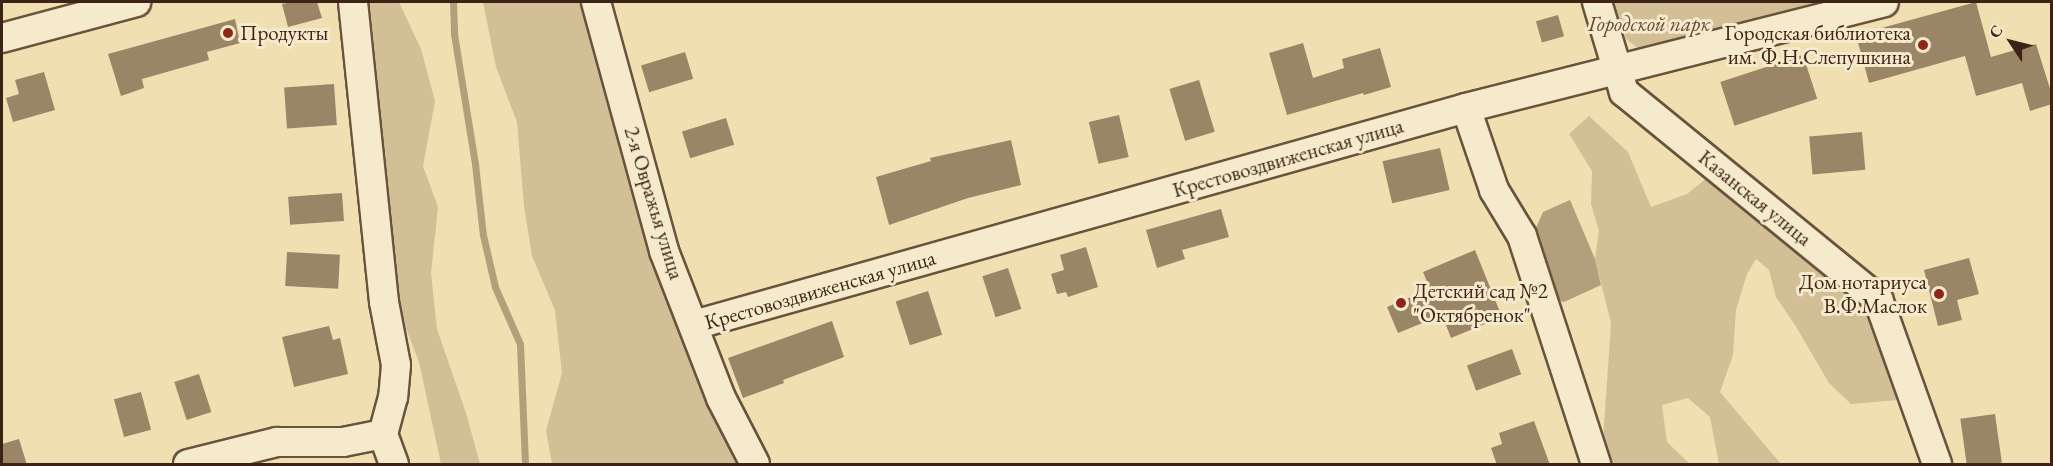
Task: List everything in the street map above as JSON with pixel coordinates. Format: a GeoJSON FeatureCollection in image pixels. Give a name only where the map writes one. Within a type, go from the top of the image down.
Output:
{"type":"FeatureCollection","features":[{"type":"Feature","properties":{"kind":"street"},"geometry":{"type":"LineString","coordinates":[[2,38],[136,2]]}},
{"type":"Feature","properties":{"kind":"street"},"geometry":{"type":"LineString","coordinates":[[353,2],[384,302],[396,366],[393,397],[383,434],[394,465]]}},
{"type":"Feature","properties":{"kind":"street","name":"2-я Овражья улица"},"geometry":{"type":"LineString","coordinates":[[596,2],[664,250],[721,398],[755,465]]}},
{"type":"Feature","properties":{"kind":"street","name":"Казанская улица"},"geometry":{"type":"LineString","coordinates":[[1597,2],[1624,92],[1878,298],[1936,465]]}},
{"type":"Feature","properties":{"kind":"street","name":"Крестовоздвиженская улица"},"geometry":{"type":"LineString","coordinates":[[694,325],[1466,108],[1884,2]]}},
{"type":"Feature","properties":{"kind":"street"},"geometry":{"type":"LineString","coordinates":[[1466,108],[1494,190],[1522,236],[1596,465]]}},
{"type":"Feature","properties":{"kind":"street"},"geometry":{"type":"LineString","coordinates":[[188,465],[277,442],[343,442],[383,434]]}},
{"type":"Feature","properties":{"kind":"green space"},"geometry":{"type":"Polygon","coordinates":[[[369,2],[399,2],[421,49],[435,101],[423,166],[438,207],[431,273],[437,329],[466,413],[480,464],[441,464],[419,362],[397,305],[369,2]]]}},
{"type":"Feature","properties":{"kind":"green space"},"geometry":{"type":"Polygon","coordinates":[[[483,2],[590,2],[749,464],[552,464],[546,431],[562,373],[555,310],[532,256],[524,206],[517,122],[496,67],[483,2]]]}},
{"type":"Feature","properties":{"kind":"green space","name":"Городской парк"},"geometry":{"type":"Polygon","coordinates":[[[1613,2],[1835,2],[1653,48],[1639,49],[1626,39],[1613,2]]]}},
{"type":"Feature","properties":{"kind":"green space"},"geometry":{"type":"Polygon","coordinates":[[[1589,116],[1628,152],[1651,207],[1687,194],[1713,173],[1873,301],[1909,399],[1851,404],[1829,383],[1776,297],[1769,270],[1756,259],[1747,274],[1736,310],[1733,355],[1720,392],[1781,464],[1719,464],[1710,417],[1688,398],[1662,405],[1667,442],[1690,464],[1605,464],[1602,455],[1611,323],[1595,259],[1599,231],[1591,204],[1592,171],[1569,134],[1589,116]]]}},
{"type":"Feature","properties":{"kind":"shaded area"},"geometry":{"type":"Polygon","coordinates":[[[1570,200],[1595,259],[1601,285],[1564,302],[1557,300],[1536,228],[1543,212],[1570,200]]]}},
{"type":"Feature","properties":{"kind":"building"},"geometry":{"type":"Polygon","coordinates":[[[317,2],[322,18],[288,27],[282,4],[317,2]]]}},
{"type":"Feature","properties":{"kind":"building","name":"Городская библиотека им. Ф.Н.Слепушкина"},"geometry":{"type":"Polygon","coordinates":[[[1976,2],[1991,57],[2036,44],[2052,95],[2052,104],[2030,111],[2022,83],[1976,96],[1965,56],[1869,83],[1856,35],[1976,2]]]}},
{"type":"Feature","properties":{"kind":"building"},"geometry":{"type":"Polygon","coordinates":[[[1558,15],[1564,36],[1542,42],[1536,21],[1558,15]]]}},
{"type":"Feature","properties":{"kind":"building"},"geometry":{"type":"Polygon","coordinates":[[[235,19],[240,43],[207,52],[209,60],[142,79],[144,88],[121,96],[108,54],[235,19]]]}},
{"type":"Feature","properties":{"kind":"building"},"geometry":{"type":"Polygon","coordinates":[[[1303,43],[1313,78],[1344,68],[1342,59],[1380,48],[1391,87],[1287,115],[1269,53],[1303,43]]]}},
{"type":"Feature","properties":{"kind":"building"},"geometry":{"type":"Polygon","coordinates":[[[685,52],[693,79],[649,92],[641,65],[685,52]]]}},
{"type":"Feature","properties":{"kind":"building"},"geometry":{"type":"Polygon","coordinates":[[[1803,55],[1817,99],[1734,126],[1720,82],[1803,55]]]}},
{"type":"Feature","properties":{"kind":"building"},"geometry":{"type":"Polygon","coordinates":[[[44,72],[55,110],[13,122],[6,98],[19,94],[15,80],[44,72]]]}},
{"type":"Feature","properties":{"kind":"building"},"geometry":{"type":"Polygon","coordinates":[[[1199,80],[1215,132],[1185,141],[1169,89],[1199,80]]]}},
{"type":"Feature","properties":{"kind":"building"},"geometry":{"type":"Polygon","coordinates":[[[334,84],[337,125],[287,128],[284,87],[334,84]]]}},
{"type":"Feature","properties":{"kind":"building"},"geometry":{"type":"Polygon","coordinates":[[[1119,115],[1129,157],[1098,164],[1089,122],[1119,115]]]}},
{"type":"Feature","properties":{"kind":"building"},"geometry":{"type":"Polygon","coordinates":[[[726,118],[734,145],[690,158],[682,131],[726,118]]]}},
{"type":"Feature","properties":{"kind":"building"},"geometry":{"type":"Polygon","coordinates":[[[1862,132],[1865,170],[1813,174],[1809,137],[1862,132]]]}},
{"type":"Feature","properties":{"kind":"building"},"geometry":{"type":"Polygon","coordinates":[[[1011,140],[1021,185],[968,198],[889,225],[876,177],[931,161],[930,158],[1011,140]]]}},
{"type":"Feature","properties":{"kind":"building"},"geometry":{"type":"Polygon","coordinates":[[[1440,148],[1450,190],[1392,203],[1383,161],[1440,148]]]}},
{"type":"Feature","properties":{"kind":"building"},"geometry":{"type":"Polygon","coordinates":[[[342,193],[344,221],[290,225],[288,197],[342,193]]]}},
{"type":"Feature","properties":{"kind":"building"},"geometry":{"type":"Polygon","coordinates":[[[1221,209],[1229,237],[1182,250],[1185,259],[1157,268],[1146,230],[1221,209]]]}},
{"type":"Feature","properties":{"kind":"building"},"geometry":{"type":"Polygon","coordinates":[[[1086,247],[1098,287],[1068,297],[1066,292],[1057,294],[1051,274],[1064,270],[1060,255],[1086,247]]]}},
{"type":"Feature","properties":{"kind":"building"},"geometry":{"type":"Polygon","coordinates":[[[1475,250],[1502,317],[1451,338],[1442,315],[1398,333],[1387,307],[1430,289],[1423,272],[1475,250]]]}},
{"type":"Feature","properties":{"kind":"building"},"geometry":{"type":"Polygon","coordinates":[[[287,252],[340,255],[338,289],[285,286],[287,252]]]}},
{"type":"Feature","properties":{"kind":"building"},"geometry":{"type":"Polygon","coordinates":[[[1969,258],[1979,294],[1957,300],[1962,320],[1938,326],[1924,270],[1969,258]]]}},
{"type":"Feature","properties":{"kind":"building"},"geometry":{"type":"Polygon","coordinates":[[[1008,268],[1021,309],[996,317],[982,276],[1008,268]]]}},
{"type":"Feature","properties":{"kind":"building"},"geometry":{"type":"Polygon","coordinates":[[[928,291],[942,335],[910,345],[896,302],[928,291]]]}},
{"type":"Feature","properties":{"kind":"building"},"geometry":{"type":"Polygon","coordinates":[[[832,321],[844,357],[743,398],[728,358],[832,321]]]}},
{"type":"Feature","properties":{"kind":"building"},"geometry":{"type":"Polygon","coordinates":[[[329,326],[333,340],[340,338],[348,374],[294,387],[282,337],[329,326]]]}},
{"type":"Feature","properties":{"kind":"building"},"geometry":{"type":"Polygon","coordinates":[[[1512,349],[1521,374],[1476,391],[1467,365],[1512,349]]]}},
{"type":"Feature","properties":{"kind":"building"},"geometry":{"type":"Polygon","coordinates":[[[199,374],[211,412],[187,420],[174,382],[199,374]]]}},
{"type":"Feature","properties":{"kind":"building"},"geometry":{"type":"Polygon","coordinates":[[[141,392],[151,430],[124,437],[114,399],[141,392]]]}},
{"type":"Feature","properties":{"kind":"building"},"geometry":{"type":"Polygon","coordinates":[[[1995,414],[2002,463],[1967,464],[1960,419],[1995,414]]]}},
{"type":"Feature","properties":{"kind":"building"},"geometry":{"type":"Polygon","coordinates":[[[1534,421],[1550,465],[1497,465],[1491,448],[1502,444],[1499,433],[1534,421]]]}},
{"type":"Feature","properties":{"kind":"building"},"geometry":{"type":"Polygon","coordinates":[[[19,439],[27,465],[2,465],[2,444],[19,439]]]}},
{"type":"Feature","properties":{"kind":"waterway"},"geometry":{"type":"LineString","coordinates":[[453,2],[454,34],[475,164],[483,235],[495,287],[520,344],[525,464]]}},
{"type":"Feature","properties":{"kind":"place","name":"Продукты"},"geometry":{"type":"Point","coordinates":[228,33]}},
{"type":"Feature","properties":{"kind":"place","name":"Городская библиотека им. Ф.Н.Слепушкина"},"geometry":{"type":"Point","coordinates":[1923,45]}},
{"type":"Feature","properties":{"kind":"place","name":"Дом нотариуса В.Ф.Маслок"},"geometry":{"type":"Point","coordinates":[1939,294]}},
{"type":"Feature","properties":{"kind":"place","name":"Детский сад №2 \"Октябренок\""},"geometry":{"type":"Point","coordinates":[1401,303]}}]}
